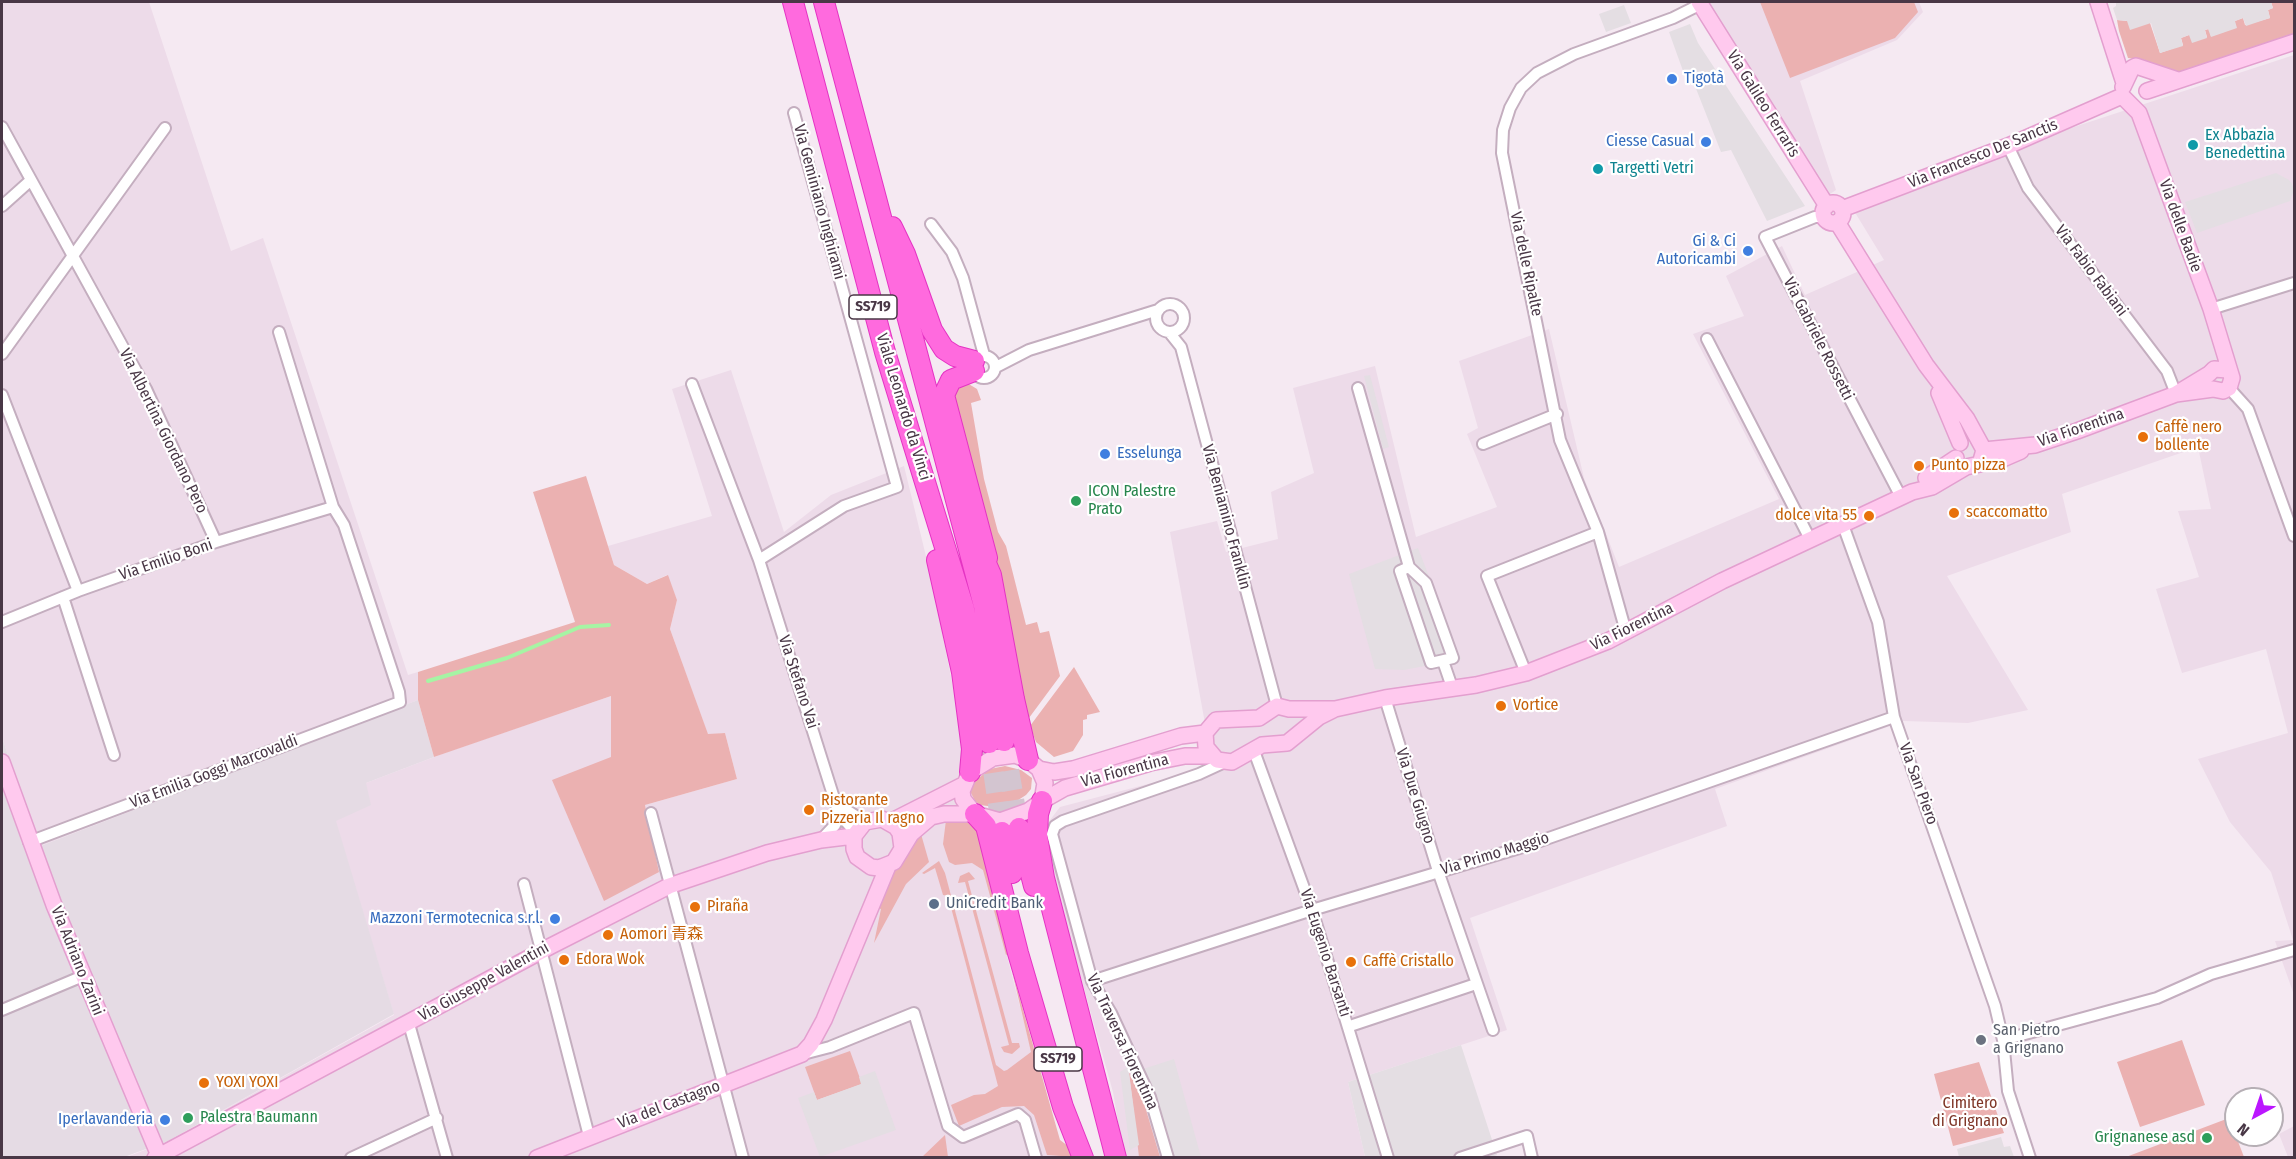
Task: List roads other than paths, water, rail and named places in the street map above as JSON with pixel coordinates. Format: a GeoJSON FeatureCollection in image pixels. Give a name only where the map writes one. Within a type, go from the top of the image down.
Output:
{"type":"FeatureCollection","features":[{"type":"Feature","properties":{"kind":"highway","name":"Viale Leonardo da Vinci"},"geometry":{"type":"LineString","coordinates":[[793,2],[885,352],[964,609],[997,742],[984,606],[824,2]]}},
{"type":"Feature","properties":{"kind":"highway"},"geometry":{"type":"LineString","coordinates":[[872,186],[905,254],[932,330],[945,349],[955,356],[984,363]]}},
{"type":"Feature","properties":{"kind":"highway"},"geometry":{"type":"LineString","coordinates":[[984,363],[951,380],[944,395],[972,495],[991,575],[1017,716],[1034,764]]}},
{"type":"Feature","properties":{"kind":"highway"},"geometry":{"type":"LineString","coordinates":[[913,439],[962,672],[972,749],[966,778]]}},
{"type":"Feature","properties":{"kind":"highway"},"geometry":{"type":"LineString","coordinates":[[950,476],[991,575]]}},
{"type":"Feature","properties":{"kind":"highway"},"geometry":{"type":"LineString","coordinates":[[1042,801],[1038,814],[1037,836],[1044,878],[1116,1156]]}},
{"type":"Feature","properties":{"kind":"highway"},"geometry":{"type":"LineString","coordinates":[[975,814],[986,826],[1018,953],[1060,1096],[1084,1158]]}},
{"type":"Feature","properties":{"kind":"highway","name":"SS719"},"geometry":{"type":"LineString","coordinates":[[1084,1158],[1010,830],[1085,1082],[1116,1156]]}},
{"type":"Feature","properties":{"kind":"street","name":"Via delle Badie"},"geometry":{"type":"LineString","coordinates":[[2098,2],[2114,51],[2134,97],[2211,309],[2219,340],[2216,375],[2232,378],[2229,388]]}},
{"type":"Feature","properties":{"kind":"street","name":"Via Galileo Ferraris"},"geometry":{"type":"LineString","coordinates":[[1700,3],[1926,365],[1967,419],[1982,452]]}},
{"type":"Feature","properties":{"kind":"street","name":"Via delle Ripalte"},"geometry":{"type":"LineString","coordinates":[[1626,632],[1598,532],[1560,440],[1557,414],[1502,153],[1503,130],[1510,108],[1521,88],[1537,73],[1554,63],[1673,18],[1700,3]]}},
{"type":"Feature","properties":{"kind":"street","name":"Via Francesco De Sanctis"},"geometry":{"type":"LineString","coordinates":[[1833,214],[2178,80],[2295,42]]}},
{"type":"Feature","properties":{"kind":"street","name":"Via delle Badie"},"geometry":{"type":"LineString","coordinates":[[2114,51],[2132,68]]}},
{"type":"Feature","properties":{"kind":"street"},"geometry":{"type":"LineString","coordinates":[[2134,97],[2132,68],[2141,66],[2151,72],[2178,80]]}},
{"type":"Feature","properties":{"kind":"street"},"geometry":{"type":"LineString","coordinates":[[2134,97],[2151,82],[2151,72]]}},
{"type":"Feature","properties":{"kind":"street","name":"Via Geminiano Inghirami"},"geometry":{"type":"LineString","coordinates":[[759,560],[844,506],[897,487],[794,113]]}},
{"type":"Feature","properties":{"kind":"street","name":"Via Albertina Giordano Pero"},"geometry":{"type":"LineString","coordinates":[[2,127],[146,389],[216,542]]}},
{"type":"Feature","properties":{"kind":"street"},"geometry":{"type":"LineString","coordinates":[[2,354],[165,128]]}},
{"type":"Feature","properties":{"kind":"street","name":"Via Fabio Fabiani"},"geometry":{"type":"LineString","coordinates":[[2008,146],[2028,188],[2167,371],[2176,394]]}},
{"type":"Feature","properties":{"kind":"street"},"geometry":{"type":"LineString","coordinates":[[2,206],[31,180]]}},
{"type":"Feature","properties":{"kind":"street","name":"Via Gabriele Rossetti"},"geometry":{"type":"LineString","coordinates":[[1833,214],[1815,217],[1765,237],[1907,495]]}},
{"type":"Feature","properties":{"kind":"street"},"geometry":{"type":"LineString","coordinates":[[931,224],[952,252],[963,278],[984,363],[1128,321],[1157,316],[1172,303],[1184,312],[1184,322],[1181,328],[1169,332],[1158,326],[1157,316]]}},
{"type":"Feature","properties":{"kind":"street"},"geometry":{"type":"LineString","coordinates":[[2211,309],[2295,284]]}},
{"type":"Feature","properties":{"kind":"street"},"geometry":{"type":"LineString","coordinates":[[279,332],[333,507]]}},
{"type":"Feature","properties":{"kind":"street","name":"Via Beniamino Franklin"},"geometry":{"type":"LineString","coordinates":[[1169,332],[1181,347],[1233,543],[1283,707]]}},
{"type":"Feature","properties":{"kind":"street"},"geometry":{"type":"LineString","coordinates":[[1707,339],[1810,539]]}},
{"type":"Feature","properties":{"kind":"street","name":"Via Galileo Ferraris"},"geometry":{"type":"LineString","coordinates":[[1926,365],[1954,424],[1961,456]]}},
{"type":"Feature","properties":{"kind":"street","name":"Via Fiorentina"},"geometry":{"type":"LineString","coordinates":[[1982,452],[2035,445],[2176,394],[2216,375]]}},
{"type":"Feature","properties":{"kind":"street","name":"Via Stefano Vai"},"geometry":{"type":"LineString","coordinates":[[692,384],[759,560],[838,809]]}},
{"type":"Feature","properties":{"kind":"street"},"geometry":{"type":"LineString","coordinates":[[1358,388],[1409,567],[1426,583],[1454,658],[1431,663],[1400,571],[1409,567]]}},
{"type":"Feature","properties":{"kind":"street"},"geometry":{"type":"LineString","coordinates":[[2229,388],[2248,409],[2295,536]]}},
{"type":"Feature","properties":{"kind":"street"},"geometry":{"type":"LineString","coordinates":[[2,395],[78,591]]}},
{"type":"Feature","properties":{"kind":"street"},"geometry":{"type":"LineString","coordinates":[[1483,444],[1557,414]]}},
{"type":"Feature","properties":{"kind":"street","name":"Via Fiorentina"},"geometry":{"type":"LineString","coordinates":[[1042,801],[1065,788],[1150,763],[1185,756],[1232,762],[1262,745],[1287,743],[1319,717],[1335,710],[1385,698],[1453,690],[1526,673],[1626,632],[1722,581],[1907,495],[1961,456],[1971,438],[1982,452]]}},
{"type":"Feature","properties":{"kind":"street","name":"Via Fiorentina"},"geometry":{"type":"LineString","coordinates":[[1961,456],[1976,466],[1982,452]]}},
{"type":"Feature","properties":{"kind":"street","name":"Via Emilio Boni"},"geometry":{"type":"LineString","coordinates":[[2,622],[78,591],[216,542],[333,507]]}},
{"type":"Feature","properties":{"kind":"street","name":"Via Emilia Goggi Marcovaldi"},"geometry":{"type":"LineString","coordinates":[[29,842],[400,702],[344,525],[333,507]]}},
{"type":"Feature","properties":{"kind":"street","name":"Via San Piero"},"geometry":{"type":"LineString","coordinates":[[1843,525],[1878,622],[1894,717],[1982,964],[2003,1040],[2008,1091],[2030,1158]]}},
{"type":"Feature","properties":{"kind":"street"},"geometry":{"type":"LineString","coordinates":[[1526,673],[1487,576],[1598,532]]}},
{"type":"Feature","properties":{"kind":"street"},"geometry":{"type":"LineString","coordinates":[[63,597],[114,755]]}},
{"type":"Feature","properties":{"kind":"street"},"geometry":{"type":"LineString","coordinates":[[1443,661],[1453,690]]}},
{"type":"Feature","properties":{"kind":"street","name":"Via Due Giugno"},"geometry":{"type":"LineString","coordinates":[[1385,698],[1438,872],[1493,1030]]}},
{"type":"Feature","properties":{"kind":"street"},"geometry":{"type":"LineString","coordinates":[[1283,707],[1300,720],[1301,732]]}},
{"type":"Feature","properties":{"kind":"street","name":"Via Fiorentina"},"geometry":{"type":"LineString","coordinates":[[1034,764],[1054,772],[1073,769],[1181,736],[1205,733],[1216,720],[1228,717],[1242,720],[1259,718],[1283,707],[1335,710]]}},
{"type":"Feature","properties":{"kind":"street","name":"Via Primo Maggio"},"geometry":{"type":"LineString","coordinates":[[1092,981],[1312,910],[1526,846],[1894,717]]}},
{"type":"Feature","properties":{"kind":"street"},"geometry":{"type":"LineString","coordinates":[[1205,733],[1206,747],[1219,759]]}},
{"type":"Feature","properties":{"kind":"street","name":"Via Eugenio Barsanti"},"geometry":{"type":"LineString","coordinates":[[1254,751],[1312,910],[1350,1026],[1388,1158]]}},
{"type":"Feature","properties":{"kind":"street"},"geometry":{"type":"LineString","coordinates":[[838,809],[857,835],[857,857],[871,867],[888,866],[894,862],[911,834],[931,817],[944,814],[975,814],[1000,821],[1028,811],[1042,801],[1045,783],[1034,764],[1015,755],[993,758],[966,778],[890,822]]}},
{"type":"Feature","properties":{"kind":"street","name":"Via Traversa Fiorentina"},"geometry":{"type":"LineString","coordinates":[[1168,1158],[1150,1097],[1111,1013],[1092,981],[1052,834],[1055,825],[1199,774],[1219,759]]}},
{"type":"Feature","properties":{"kind":"street","name":"Via Adriano Zarini"},"geometry":{"type":"LineString","coordinates":[[2,762],[29,842],[158,1157]]}},
{"type":"Feature","properties":{"kind":"street"},"geometry":{"type":"LineString","coordinates":[[966,778],[963,799],[975,814]]}},
{"type":"Feature","properties":{"kind":"street"},"geometry":{"type":"LineString","coordinates":[[823,839],[835,825],[838,809]]}},
{"type":"Feature","properties":{"kind":"street"},"geometry":{"type":"LineString","coordinates":[[651,813],[743,1158]]}},
{"type":"Feature","properties":{"kind":"street"},"geometry":{"type":"LineString","coordinates":[[857,835],[873,819],[890,822],[900,833],[902,848]]}},
{"type":"Feature","properties":{"kind":"street","name":"Via Giuseppe Valentini"},"geometry":{"type":"LineString","coordinates":[[158,1157],[409,1024],[540,951],[669,886],[767,853],[823,839],[857,835]]}},
{"type":"Feature","properties":{"kind":"street"},"geometry":{"type":"LineString","coordinates":[[801,1054],[820,1029],[888,866]]}},
{"type":"Feature","properties":{"kind":"street"},"geometry":{"type":"LineString","coordinates":[[524,884],[589,1136]]}},
{"type":"Feature","properties":{"kind":"street"},"geometry":{"type":"LineString","coordinates":[[2003,1040],[2157,998],[2211,974],[2295,950]]}},
{"type":"Feature","properties":{"kind":"street"},"geometry":{"type":"LineString","coordinates":[[2,1010],[83,976]]}},
{"type":"Feature","properties":{"kind":"street"},"geometry":{"type":"LineString","coordinates":[[1350,1026],[1476,984]]}},
{"type":"Feature","properties":{"kind":"street","name":"Via del Castagno"},"geometry":{"type":"LineString","coordinates":[[537,1158],[564,1152],[589,1136],[723,1083],[843,1041],[914,1013],[948,1126],[963,1137],[1018,1114],[1025,1120],[1036,1158]]}},
{"type":"Feature","properties":{"kind":"street"},"geometry":{"type":"LineString","coordinates":[[409,1024],[447,1158]]}},
{"type":"Feature","properties":{"kind":"street"},"geometry":{"type":"LineString","coordinates":[[820,1029],[825,1035],[843,1041]]}},
{"type":"Feature","properties":{"kind":"street"},"geometry":{"type":"LineString","coordinates":[[351,1158],[436,1118]]}},
{"type":"Feature","properties":{"kind":"street"},"geometry":{"type":"LineString","coordinates":[[1460,1158],[1527,1136],[1533,1158]]}},
{"type":"Feature","properties":{"kind":"waterway"},"geometry":{"type":"LineString","coordinates":[[428,681],[507,658],[580,627],[609,625]]}},
{"type":"Feature","properties":{"kind":"tunnel"},"geometry":{"type":"LineString","coordinates":[[1004,741],[1019,828]]}},
{"type":"Feature","properties":{"kind":"tunnel"},"geometry":{"type":"LineString","coordinates":[[989,743],[1002,832]]}},
{"type":"Feature","properties":{"kind":"place","name":"Tigotà"},"geometry":{"type":"Point","coordinates":[1672,79]}},
{"type":"Feature","properties":{"kind":"place","name":"Ciesse Casual"},"geometry":{"type":"Point","coordinates":[1706,142]}},
{"type":"Feature","properties":{"kind":"place","name":"Ex Abbazia Benedettina"},"geometry":{"type":"Point","coordinates":[2193,145]}},
{"type":"Feature","properties":{"kind":"place","name":"Targetti Vetri"},"geometry":{"type":"Point","coordinates":[1598,169]}},
{"type":"Feature","properties":{"kind":"place","name":"Gi & Ci Autoricambi"},"geometry":{"type":"Point","coordinates":[1748,251]}},
{"type":"Feature","properties":{"kind":"place","name":"Caffè nero bollente"},"geometry":{"type":"Point","coordinates":[2143,437]}},
{"type":"Feature","properties":{"kind":"place","name":"Esselunga"},"geometry":{"type":"Point","coordinates":[1105,454]}},
{"type":"Feature","properties":{"kind":"place","name":"Punto pizza"},"geometry":{"type":"Point","coordinates":[1919,466]}},
{"type":"Feature","properties":{"kind":"place","name":"ICON Palestre Prato"},"geometry":{"type":"Point","coordinates":[1076,501]}},
{"type":"Feature","properties":{"kind":"place","name":"scaccomatto"},"geometry":{"type":"Point","coordinates":[1954,513]}},
{"type":"Feature","properties":{"kind":"place","name":"dolce vita 55"},"geometry":{"type":"Point","coordinates":[1869,516]}},
{"type":"Feature","properties":{"kind":"place","name":"Vortice"},"geometry":{"type":"Point","coordinates":[1501,706]}},
{"type":"Feature","properties":{"kind":"place","name":"Ristorante Pizzeria Il ragno"},"geometry":{"type":"Point","coordinates":[809,810]}},
{"type":"Feature","properties":{"kind":"place","name":"UniCredit Bank"},"geometry":{"type":"Point","coordinates":[934,904]}},
{"type":"Feature","properties":{"kind":"place","name":"Piraña"},"geometry":{"type":"Point","coordinates":[695,907]}},
{"type":"Feature","properties":{"kind":"place","name":"Mazzoni Termotecnica s.r.l."},"geometry":{"type":"Point","coordinates":[555,919]}},
{"type":"Feature","properties":{"kind":"place","name":"Aomori 青森"},"geometry":{"type":"Point","coordinates":[608,935]}},
{"type":"Feature","properties":{"kind":"place","name":"Edora Wok"},"geometry":{"type":"Point","coordinates":[564,960]}},
{"type":"Feature","properties":{"kind":"place","name":"Caffè Cristallo"},"geometry":{"type":"Point","coordinates":[1351,962]}},
{"type":"Feature","properties":{"kind":"place","name":"San Pietro a Grignano"},"geometry":{"type":"Point","coordinates":[1981,1040]}},
{"type":"Feature","properties":{"kind":"place","name":"YOXI YOXI"},"geometry":{"type":"Point","coordinates":[204,1083]}},
{"type":"Feature","properties":{"kind":"place","name":"Palestra Baumann"},"geometry":{"type":"Point","coordinates":[188,1118]}},
{"type":"Feature","properties":{"kind":"place","name":"Iperlavanderia"},"geometry":{"type":"Point","coordinates":[165,1120]}},
{"type":"Feature","properties":{"kind":"place","name":"Grignanese asd"},"geometry":{"type":"Point","coordinates":[2207,1138]}},
{"type":"Feature","properties":{"kind":"park label","name":"Cimitero di Grignano"},"geometry":{"type":"Point","coordinates":[1970,1113]}}]}
